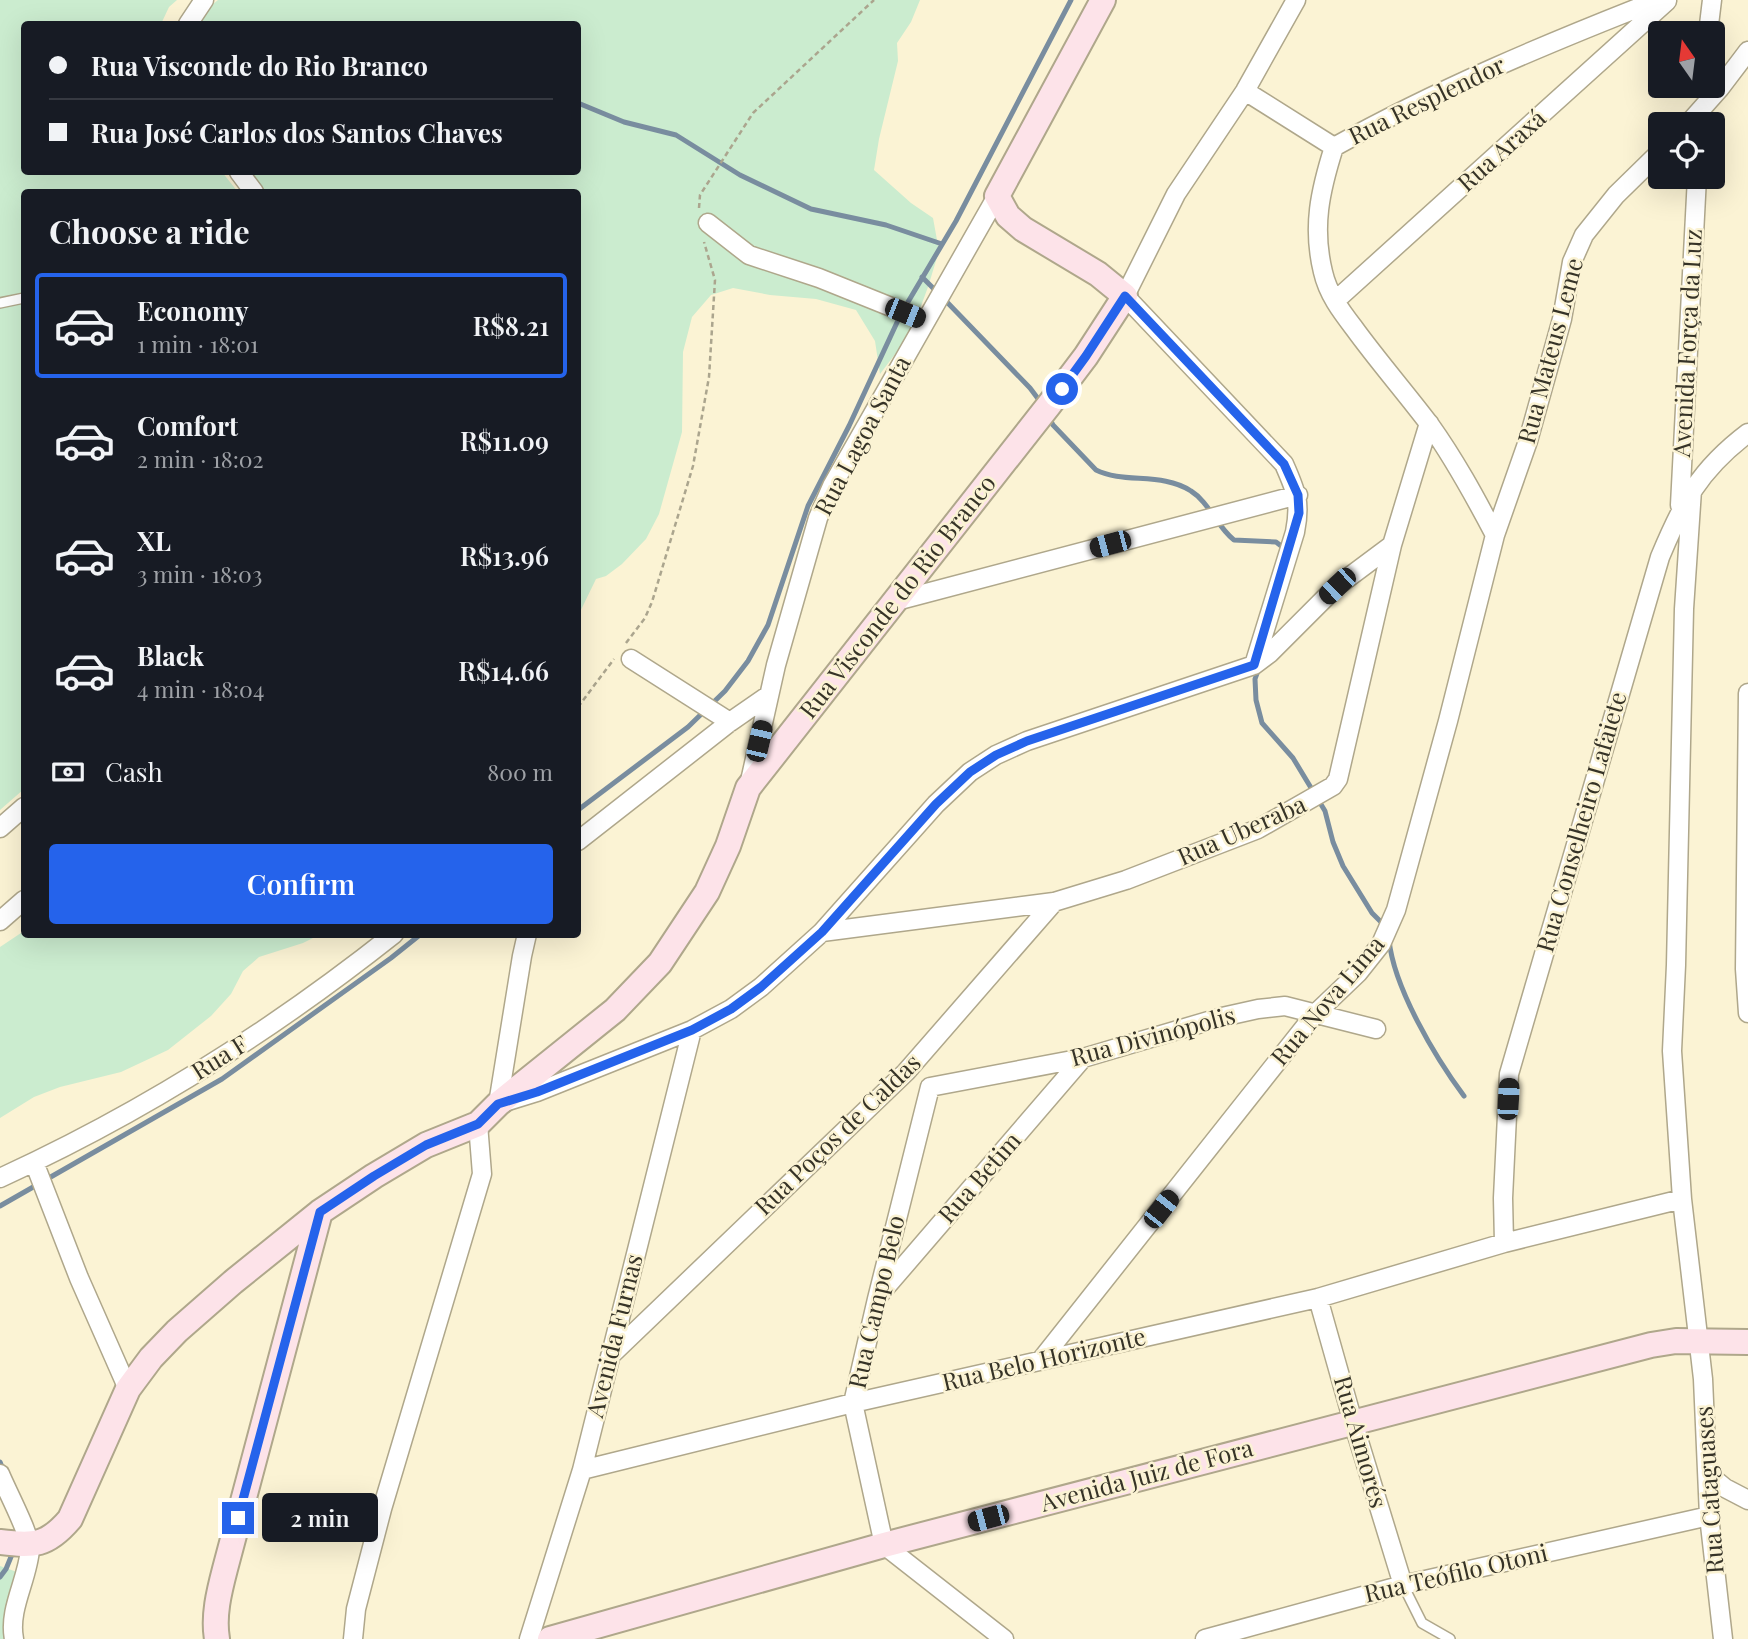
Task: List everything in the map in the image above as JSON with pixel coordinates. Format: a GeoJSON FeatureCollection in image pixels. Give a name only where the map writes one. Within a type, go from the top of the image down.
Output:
{"type":"FeatureCollection","features":[{"type":"Feature","properties":{"kind":"street"},"geometry":{"type":"LineString","coordinates":[[190,21],[204,0]]}},
{"type":"Feature","properties":{"kind":"street","name":"Rua Lagoa Santa"},"geometry":{"type":"LineString","coordinates":[[748,788],[769,695],[818,518],[832,486],[997,196],[1103,0]]}},
{"type":"Feature","properties":{"kind":"street","name":"Rua Visconde do Rio Branco"},"geometry":{"type":"LineString","coordinates":[[30,1546],[57,1535],[70,1519],[128,1389],[151,1358],[177,1331],[320,1212],[426,1145],[478,1124],[498,1104],[615,1010],[660,963],[707,892],[728,846],[748,788],[1064,385],[1125,296],[1176,194],[1245,91],[1296,0]]}},
{"type":"Feature","properties":{"kind":"street","name":"Rua Resplendor"},"geometry":{"type":"LineString","coordinates":[[1495,535],[1461,470],[1335,301],[1323,274],[1317,239],[1320,192],[1334,147],[1388,117],[1546,44],[1658,0]]}},
{"type":"Feature","properties":{"kind":"street","name":"Rua Araxá"},"geometry":{"type":"LineString","coordinates":[[1335,301],[1669,0]]}},
{"type":"Feature","properties":{"kind":"street"},"geometry":{"type":"LineString","coordinates":[[1709,21],[1712,0]]}},
{"type":"Feature","properties":{"kind":"street"},"geometry":{"type":"LineString","coordinates":[[1705,112],[1748,51]]}},
{"type":"Feature","properties":{"kind":"street"},"geometry":{"type":"LineString","coordinates":[[1245,91],[1334,147]]}},
{"type":"Feature","properties":{"kind":"street","name":"Rua Mateus Leme"},"geometry":{"type":"LineString","coordinates":[[1495,535],[1528,441],[1562,318],[1576,253],[1584,235],[1616,195],[1648,164]]}},
{"type":"Feature","properties":{"kind":"street","name":"Avenida Força da Luz"},"geometry":{"type":"LineString","coordinates":[[1680,509],[1696,189]]}},
{"type":"Feature","properties":{"kind":"street"},"geometry":{"type":"LineString","coordinates":[[997,196],[1008,216],[1023,229],[1098,274],[1125,296],[1284,464],[1298,495],[1299,513],[1254,665]]}},
{"type":"Feature","properties":{"kind":"street"},"geometry":{"type":"LineString","coordinates":[[704,227],[749,255],[820,278],[926,321]]}},
{"type":"Feature","properties":{"kind":"street","name":"Rua Uberaba"},"geometry":{"type":"LineString","coordinates":[[822,932],[1054,902],[1138,875],[1258,829],[1333,786],[1338,779],[1392,545],[1429,424]]}},
{"type":"Feature","properties":{"kind":"street","name":"Rua Conselheiro Lafaiete"},"geometry":{"type":"LineString","coordinates":[[1504,1243],[1503,1198],[1509,1074],[1660,557],[1680,509],[1692,490],[1711,467],[1748,433]]}},
{"type":"Feature","properties":{"kind":"street","name":"Rua Cataguases"},"geometry":{"type":"LineString","coordinates":[[1692,490],[1684,609],[1677,952],[1672,1051],[1682,1199],[1700,1342],[1709,1516],[1723,1639]]}},
{"type":"Feature","properties":{"kind":"street"},"geometry":{"type":"LineString","coordinates":[[896,601],[1298,495]]}},
{"type":"Feature","properties":{"kind":"street","name":"Rua Nova Lima"},"geometry":{"type":"LineString","coordinates":[[1041,1360],[1315,1014],[1358,973],[1381,944],[1396,910],[1448,722],[1495,535]]}},
{"type":"Feature","properties":{"kind":"street"},"geometry":{"type":"LineString","coordinates":[[526,938],[498,1104],[537,1092],[692,1030],[741,1002],[822,932],[936,804],[970,772],[996,755],[1027,741],[1254,665],[1270,653],[1337,586],[1392,545]]}},
{"type":"Feature","properties":{"kind":"street"},"geometry":{"type":"LineString","coordinates":[[623,655],[730,722]]}},
{"type":"Feature","properties":{"kind":"street"},"geometry":{"type":"LineString","coordinates":[[1748,693],[1745,969],[1748,1013]]}},
{"type":"Feature","properties":{"kind":"street"},"geometry":{"type":"LineString","coordinates":[[581,839],[730,722],[769,695]]}},
{"type":"Feature","properties":{"kind":"street"},"geometry":{"type":"LineString","coordinates":[[0,828],[21,810]]}},
{"type":"Feature","properties":{"kind":"street","name":"Rua Poços de Caldas"},"geometry":{"type":"LineString","coordinates":[[610,1356],[906,1072],[1054,902]]}},
{"type":"Feature","properties":{"kind":"street"},"geometry":{"type":"LineString","coordinates":[[0,921],[21,903]]}},
{"type":"Feature","properties":{"kind":"street","name":"Rua F"},"geometry":{"type":"LineString","coordinates":[[0,1178],[155,1097],[271,1026],[389,938]]}},
{"type":"Feature","properties":{"kind":"street","name":"Rua Divinópolis"},"geometry":{"type":"LineString","coordinates":[[930,1087],[1083,1058],[1258,1009],[1285,1006],[1376,1028]]}},
{"type":"Feature","properties":{"kind":"street","name":"Avenida Furnas"},"geometry":{"type":"LineString","coordinates":[[529,1639],[582,1470],[692,1030]]}},
{"type":"Feature","properties":{"kind":"street","name":"Rua Betim"},"geometry":{"type":"LineString","coordinates":[[877,1299],[1083,1058]]}},
{"type":"Feature","properties":{"kind":"street"},"geometry":{"type":"LineString","coordinates":[[906,1072],[930,1087]]}},
{"type":"Feature","properties":{"kind":"street","name":"Rua Campo Belo"},"geometry":{"type":"LineString","coordinates":[[884,1545],[853,1403],[930,1087]]}},
{"type":"Feature","properties":{"kind":"street"},"geometry":{"type":"LineString","coordinates":[[353,1639],[356,1609],[382,1509],[482,1174],[478,1124]]}},
{"type":"Feature","properties":{"kind":"street"},"geometry":{"type":"LineString","coordinates":[[34,1162],[79,1278],[128,1389]]}},
{"type":"Feature","properties":{"kind":"street","name":"Rua Belo Horizonte"},"geometry":{"type":"LineString","coordinates":[[582,1470],[853,1403],[1318,1298],[1504,1243],[1682,1199]]}},
{"type":"Feature","properties":{"kind":"street"},"geometry":{"type":"LineString","coordinates":[[217,1639],[218,1599],[225,1569],[320,1212]]}},
{"type":"Feature","properties":{"kind":"street","name":"Rua Aimorés"},"geometry":{"type":"LineString","coordinates":[[1318,1298],[1403,1585]]}},
{"type":"Feature","properties":{"kind":"street","name":"Avenida Juiz de Fora"},"geometry":{"type":"LineString","coordinates":[[550,1639],[884,1545],[1651,1345],[1676,1341],[1748,1342]]}},
{"type":"Feature","properties":{"kind":"street"},"geometry":{"type":"LineString","coordinates":[[0,1474],[30,1546],[25,1580],[13,1616],[14,1639]]}},
{"type":"Feature","properties":{"kind":"street"},"geometry":{"type":"LineString","coordinates":[[1708,1474],[1725,1488],[1748,1500]]}},
{"type":"Feature","properties":{"kind":"street","name":"Rua Teófilo Otoni"},"geometry":{"type":"LineString","coordinates":[[1205,1639],[1403,1585],[1709,1516]]}},
{"type":"Feature","properties":{"kind":"street"},"geometry":{"type":"LineString","coordinates":[[0,1542],[30,1546]]}},
{"type":"Feature","properties":{"kind":"street"},"geometry":{"type":"LineString","coordinates":[[884,1545],[1003,1639]]}},
{"type":"Feature","properties":{"kind":"lane"},"geometry":{"type":"LineString","coordinates":[[0,303],[21,299]]}},
{"type":"Feature","properties":{"kind":"lane"},"geometry":{"type":"LineString","coordinates":[[1403,1585],[1422,1623],[1450,1639]]}},
{"type":"Feature","properties":{"kind":"path"},"geometry":{"type":"LineString","coordinates":[[581,704],[623,655],[645,618],[693,466],[709,377],[715,280],[700,195],[753,113],[874,0]]}},
{"type":"Feature","properties":{"kind":"green space"},"geometry":{"type":"Polygon","coordinates":[[[0,0],[177,0],[169,7],[162,21],[21,21],[21,175],[224,175],[236,189],[21,189],[21,792],[0,810],[0,0]]]}},
{"type":"Feature","properties":{"kind":"green space"},"geometry":{"type":"Polygon","coordinates":[[[218,0],[920,0],[911,22],[897,43],[898,61],[874,170],[911,203],[933,218],[939,251],[911,333],[880,374],[875,341],[856,310],[816,299],[733,288],[711,295],[692,317],[683,352],[682,432],[659,514],[646,539],[622,564],[606,576],[596,579],[581,610],[581,189],[257,189],[247,175],[581,175],[581,21],[193,21],[218,0]]]}},
{"type":"Feature","properties":{"kind":"green space"},"geometry":{"type":"Polygon","coordinates":[[[21,933],[21,938],[313,938],[259,957],[243,971],[231,994],[211,1016],[168,1050],[121,1072],[60,1087],[34,1097],[0,1118],[0,947],[21,933]]]}},
{"type":"Feature","properties":{"kind":"green space"},"geometry":{"type":"Polygon","coordinates":[[[0,1566],[17,1572],[5,1639],[0,1639],[0,1566]]]}},
{"type":"Feature","properties":{"kind":"waterway"},"geometry":{"type":"LineString","coordinates":[[905,307],[956,221],[1071,0]]}},
{"type":"Feature","properties":{"kind":"waterway"},"geometry":{"type":"LineString","coordinates":[[581,104],[624,122],[676,135],[740,175],[811,209],[886,225],[942,244]]}},
{"type":"Feature","properties":{"kind":"waterway"},"geometry":{"type":"LineString","coordinates":[[922,277],[937,292]]}},
{"type":"Feature","properties":{"kind":"waterway"},"geometry":{"type":"LineString","coordinates":[[944,299],[1030,388],[1042,404]]}},
{"type":"Feature","properties":{"kind":"waterway"},"geometry":{"type":"LineString","coordinates":[[581,808],[688,727],[725,691],[748,661],[768,625],[808,506],[900,316]]}},
{"type":"Feature","properties":{"kind":"waterway"},"geometry":{"type":"LineString","coordinates":[[1048,416],[1053,425],[1096,470],[1119,477],[1180,485],[1197,496],[1234,540],[1276,542],[1285,549]]}},
{"type":"Feature","properties":{"kind":"waterway"},"geometry":{"type":"LineString","coordinates":[[1259,668],[1255,679],[1256,700],[1262,723],[1293,758],[1325,811],[1343,866],[1372,913],[1386,927]]}},
{"type":"Feature","properties":{"kind":"waterway"},"geometry":{"type":"LineString","coordinates":[[0,1206],[222,1079],[416,938]]}},
{"type":"Feature","properties":{"kind":"waterway"},"geometry":{"type":"LineString","coordinates":[[1389,940],[1392,959],[1407,1000],[1429,1042],[1464,1096]]}},
{"type":"Feature","properties":{"kind":"waterway"},"geometry":{"type":"LineString","coordinates":[[0,1462],[4,1472]]}},
{"type":"Feature","properties":{"kind":"waterway"},"geometry":{"type":"LineString","coordinates":[[0,1577],[13,1552]]}},
{"type":"Feature","properties":{"kind":"route"},"geometry":{"type":"LineString","coordinates":[[238,1518],[320,1212],[426,1145],[478,1124],[498,1104],[537,1092],[692,1030],[731,1009],[761,987],[822,932],[936,804],[970,772],[996,755],[1027,741],[1254,665],[1299,513],[1298,495],[1284,464],[1125,296],[1062,389]]}}]}
